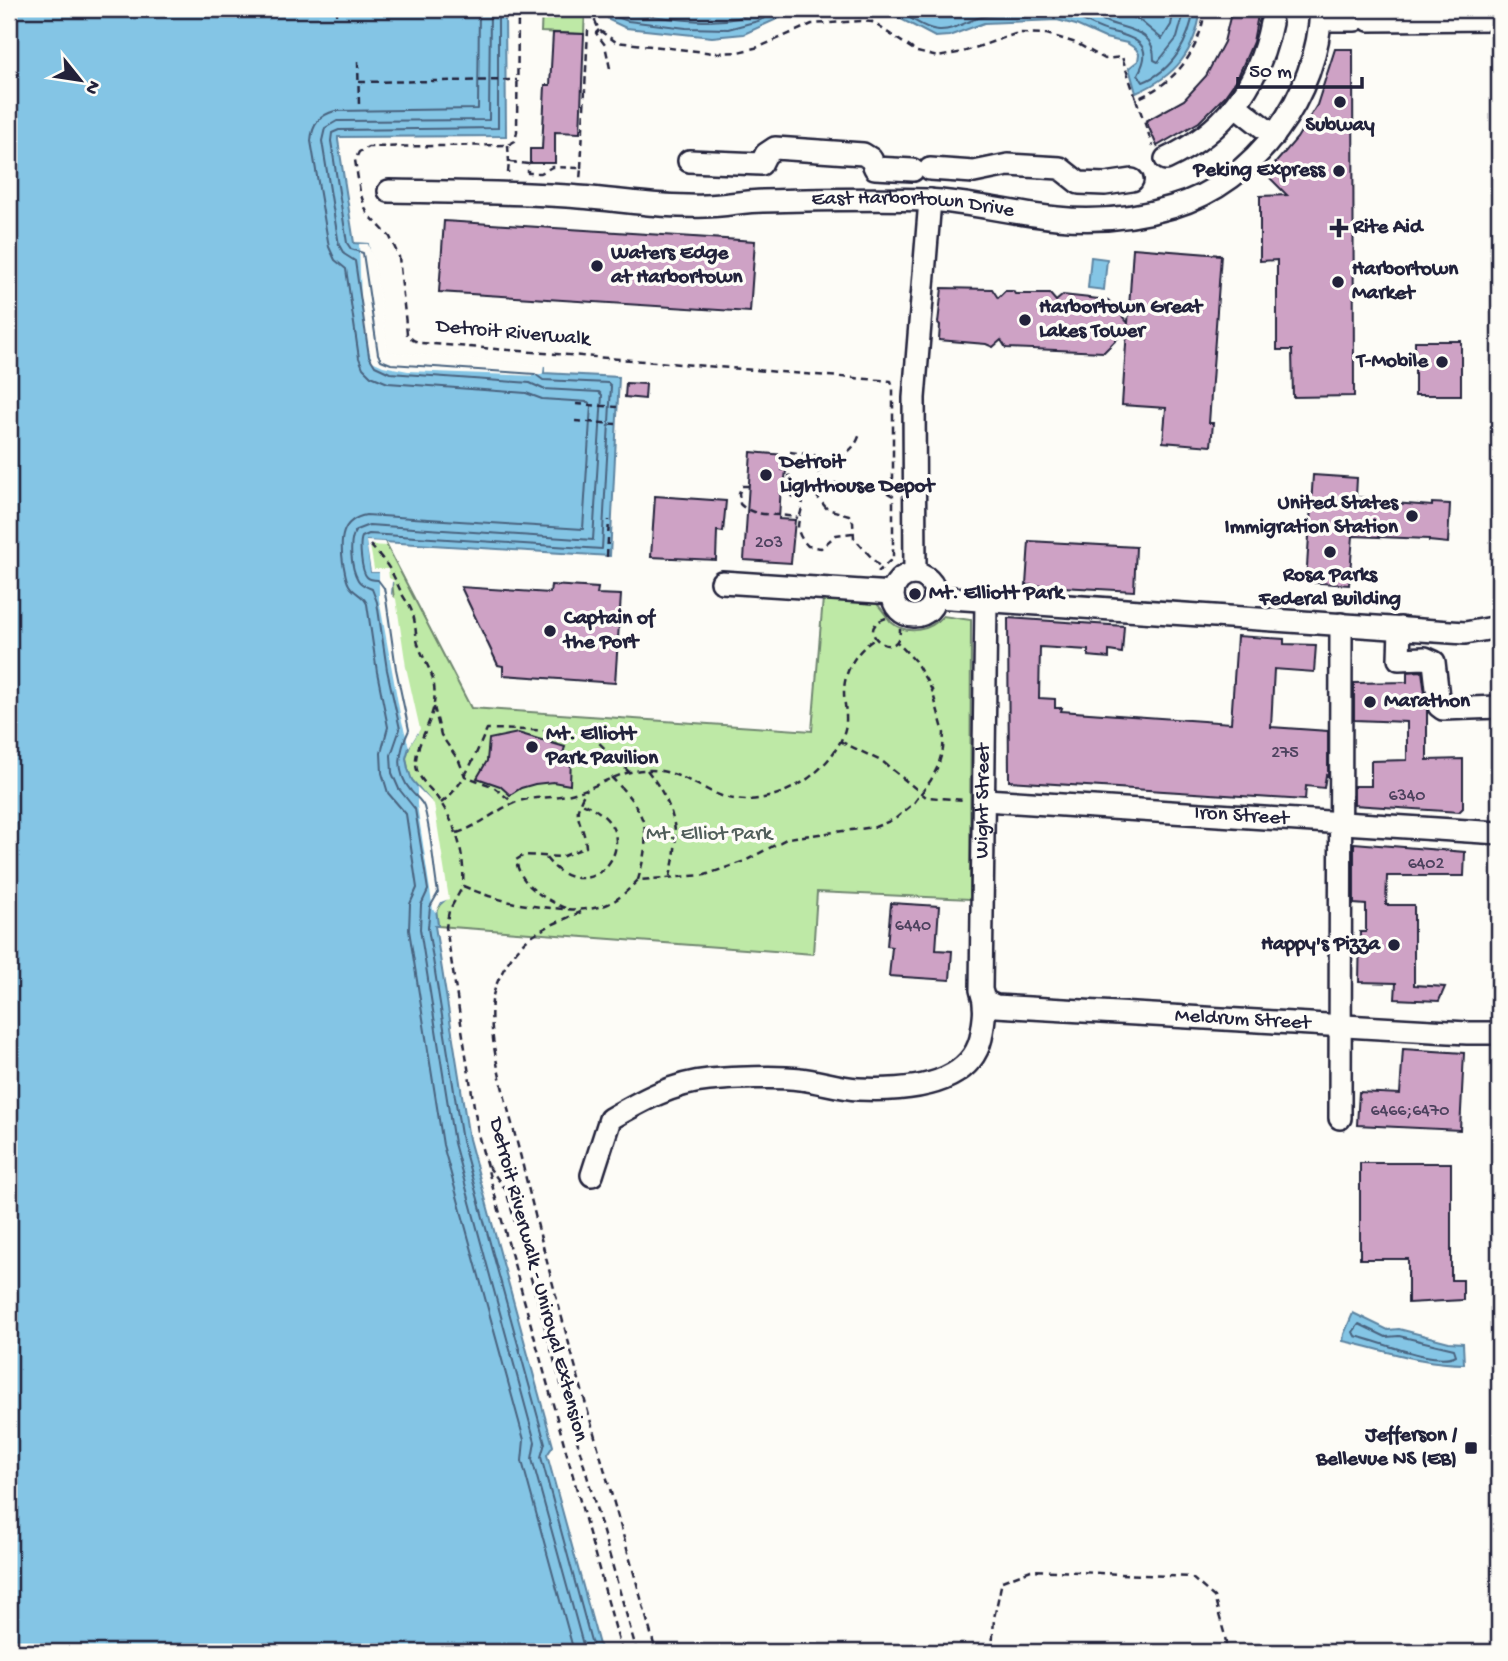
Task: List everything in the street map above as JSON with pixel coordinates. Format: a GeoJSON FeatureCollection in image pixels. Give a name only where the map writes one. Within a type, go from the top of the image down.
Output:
{"type":"FeatureCollection","features":[{"type":"Feature","properties":{"kind":"street"},"geometry":{"type":"LineString","coordinates":[[1321,14],[1362,20],[1499,19]]}},
{"type":"Feature","properties":{"kind":"street","name":"East Harbortown Drive"},"geometry":{"type":"LineString","coordinates":[[389,191],[508,192],[705,206],[761,201],[930,200],[1076,220],[1120,218],[1174,207],[1226,180],[1246,166],[1274,136],[1294,104],[1311,69],[1321,14]]}},
{"type":"Feature","properties":{"kind":"street"},"geometry":{"type":"LineString","coordinates":[[1166,159],[1188,149],[1236,106],[1264,56],[1271,23]]}},
{"type":"Feature","properties":{"kind":"street"},"geometry":{"type":"LineString","coordinates":[[1236,106],[1274,136]]}},
{"type":"Feature","properties":{"kind":"street"},"geometry":{"type":"LineString","coordinates":[[761,201],[761,164],[766,154],[775,148],[863,153],[871,159],[875,167],[874,200]]}},
{"type":"Feature","properties":{"kind":"street"},"geometry":{"type":"LineString","coordinates":[[689,161],[761,164]]}},
{"type":"Feature","properties":{"kind":"street"},"geometry":{"type":"LineString","coordinates":[[875,167],[975,172],[1008,165],[1060,168],[1079,183],[1105,184],[1132,180]]}},
{"type":"Feature","properties":{"kind":"street"},"geometry":{"type":"LineString","coordinates":[[987,208],[989,169]]}},
{"type":"Feature","properties":{"kind":"street"},"geometry":{"type":"LineString","coordinates":[[1076,220],[1079,183]]}},
{"type":"Feature","properties":{"kind":"street"},"geometry":{"type":"LineString","coordinates":[[915,574],[904,422],[914,398],[930,200]]}},
{"type":"Feature","properties":{"kind":"street"},"geometry":{"type":"LineString","coordinates":[[915,574],[930,581],[936,597],[934,604],[925,614],[913,617],[906,615],[896,606],[893,593],[903,577],[915,574]]}},
{"type":"Feature","properties":{"kind":"street"},"geometry":{"type":"LineString","coordinates":[[722,582],[893,593]]}},
{"type":"Feature","properties":{"kind":"street"},"geometry":{"type":"LineString","coordinates":[[936,597],[1465,633],[1499,627]]}},
{"type":"Feature","properties":{"kind":"street","name":"Wight Street"},"geometry":{"type":"LineString","coordinates":[[592,1175],[610,1119],[652,1095],[707,1080],[799,1079],[857,1089],[900,1088],[935,1082],[959,1071],[977,1051],[984,1024],[985,1001],[981,990],[977,800],[986,600]]}},
{"type":"Feature","properties":{"kind":"street"},"geometry":{"type":"LineString","coordinates":[[1340,624],[1340,1118]]}},
{"type":"Feature","properties":{"kind":"street"},"geometry":{"type":"LineString","coordinates":[[1400,628],[1399,659],[1425,657],[1434,662],[1438,706],[1443,709],[1499,707]]}},
{"type":"Feature","properties":{"kind":"street","name":"Iron Street"},"geometry":{"type":"LineString","coordinates":[[977,800],[1499,833]]}},
{"type":"Feature","properties":{"kind":"street","name":"Meldrum Street"},"geometry":{"type":"LineString","coordinates":[[985,1001],[996,1006],[1499,1033]]}},
{"type":"Feature","properties":{"kind":"path"},"geometry":{"type":"LineString","coordinates":[[337,9],[337,15]]}},
{"type":"Feature","properties":{"kind":"path"},"geometry":{"type":"LineString","coordinates":[[508,192],[508,145],[515,141],[517,132],[518,9]]}},
{"type":"Feature","properties":{"kind":"path"},"geometry":{"type":"LineString","coordinates":[[590,9],[605,45],[611,73]]}},
{"type":"Feature","properties":{"kind":"path"},"geometry":{"type":"LineString","coordinates":[[869,9],[872,22]]}},
{"type":"Feature","properties":{"kind":"path"},"geometry":{"type":"LineString","coordinates":[[580,197],[587,30],[597,31],[621,43],[725,53],[759,47],[812,24],[834,21],[872,22],[917,52],[937,57],[963,52],[1018,33],[1046,34],[1076,43],[1105,59],[1122,57],[1136,99],[1170,80],[1189,58],[1199,36],[1205,9]]}},
{"type":"Feature","properties":{"kind":"path"},"geometry":{"type":"LineString","coordinates":[[358,61],[359,106]]}},
{"type":"Feature","properties":{"kind":"path"},"geometry":{"type":"LineString","coordinates":[[359,82],[517,80]]}},
{"type":"Feature","properties":{"kind":"path","name":"Detroit Riverwalk"},"geometry":{"type":"LineString","coordinates":[[508,145],[368,147],[359,152],[355,160],[363,203],[373,221],[390,237],[400,257],[407,334],[413,340],[434,344],[891,381],[904,422],[893,478],[886,482],[884,487]]}},
{"type":"Feature","properties":{"kind":"path"},"geometry":{"type":"LineString","coordinates":[[509,162],[528,164],[528,173],[541,173],[552,167],[581,168]]}},
{"type":"Feature","properties":{"kind":"path"},"geometry":{"type":"LineString","coordinates":[[576,404],[618,407]]}},
{"type":"Feature","properties":{"kind":"path"},"geometry":{"type":"LineString","coordinates":[[575,421],[616,424]]}},
{"type":"Feature","properties":{"kind":"path"},"geometry":{"type":"LineString","coordinates":[[818,471],[849,453],[860,433]]}},
{"type":"Feature","properties":{"kind":"path"},"geometry":{"type":"LineString","coordinates":[[822,482],[814,494],[803,497],[788,496],[790,452],[814,455],[828,464]]}},
{"type":"Feature","properties":{"kind":"path"},"geometry":{"type":"LineString","coordinates":[[790,464],[812,467],[818,471],[822,482]]}},
{"type":"Feature","properties":{"kind":"path"},"geometry":{"type":"LineString","coordinates":[[822,482],[884,487],[886,492],[893,496],[893,558],[877,575]]}},
{"type":"Feature","properties":{"kind":"path"},"geometry":{"type":"LineString","coordinates":[[749,486],[740,489],[741,506],[757,513],[772,513],[799,519]]}},
{"type":"Feature","properties":{"kind":"path"},"geometry":{"type":"LineString","coordinates":[[814,494],[827,509],[849,515],[860,547],[881,568]]}},
{"type":"Feature","properties":{"kind":"path"},"geometry":{"type":"LineString","coordinates":[[803,497],[797,528],[799,536],[807,546],[814,549],[825,546],[836,535],[853,533]]}},
{"type":"Feature","properties":{"kind":"path"},"geometry":{"type":"LineString","coordinates":[[771,519],[772,513]]}},
{"type":"Feature","properties":{"kind":"path"},"geometry":{"type":"LineString","coordinates":[[607,557],[609,520]]}},
{"type":"Feature","properties":{"kind":"path"},"geometry":{"type":"LineString","coordinates":[[370,545],[390,566],[413,613],[419,647],[434,676],[434,705],[441,735],[459,761],[465,776],[492,786],[514,803]]}},
{"type":"Feature","properties":{"kind":"path"},"geometry":{"type":"LineString","coordinates":[[886,618],[876,624],[873,632],[875,639],[886,645],[897,642]]}},
{"type":"Feature","properties":{"kind":"path"},"geometry":{"type":"LineString","coordinates":[[897,642],[900,629]]}},
{"type":"Feature","properties":{"kind":"path"},"geometry":{"type":"LineString","coordinates":[[457,832],[479,825],[514,803],[568,795],[611,777],[647,769],[680,776],[722,797],[757,800],[779,793],[804,781],[818,770],[840,741],[847,717],[844,693],[849,669],[860,652],[875,639]]}},
{"type":"Feature","properties":{"kind":"path"},"geometry":{"type":"LineString","coordinates":[[638,880],[705,875],[724,870],[788,838],[875,827],[895,819],[914,803],[931,780],[943,749],[941,718],[924,675],[897,642]]}},
{"type":"Feature","properties":{"kind":"path"},"geometry":{"type":"LineString","coordinates":[[434,705],[429,726],[416,752],[416,759],[420,776],[442,803],[457,832],[463,863],[463,886],[515,905],[587,910]]}},
{"type":"Feature","properties":{"kind":"path"},"geometry":{"type":"LineString","coordinates":[[442,803],[465,776],[487,729],[571,731],[592,736],[629,772]]}},
{"type":"Feature","properties":{"kind":"path"},"geometry":{"type":"LineString","coordinates":[[840,741],[883,762],[930,799],[977,800]]}},
{"type":"Feature","properties":{"kind":"path"},"geometry":{"type":"LineString","coordinates":[[647,769],[660,786],[673,817],[677,844],[670,877]]}},
{"type":"Feature","properties":{"kind":"path"},"geometry":{"type":"LineString","coordinates":[[611,777],[629,796],[642,817],[646,844],[638,880],[619,898],[608,904],[587,910],[526,940],[499,977],[492,1000],[493,1028],[499,1067],[531,1201],[656,1652]]}},
{"type":"Feature","properties":{"kind":"path"},"geometry":{"type":"LineString","coordinates":[[566,909],[536,892],[521,875],[516,864],[518,857],[524,855],[561,857],[586,848],[585,833],[577,816],[579,802],[587,789]]}},
{"type":"Feature","properties":{"kind":"path"},"geometry":{"type":"LineString","coordinates":[[545,857],[559,872],[575,878],[592,876],[606,868],[611,861],[616,843],[611,823],[598,810],[579,802]]}},
{"type":"Feature","properties":{"kind":"path","name":"Detroit Riverwalk - Uniroyal Extension"},"geometry":{"type":"LineString","coordinates":[[463,886],[449,911],[446,927],[479,1138],[622,1652]]}},
{"type":"Feature","properties":{"kind":"path"},"geometry":{"type":"LineString","coordinates":[[486,1163],[506,1190],[636,1652]]}},
{"type":"Feature","properties":{"kind":"path"},"geometry":{"type":"LineString","coordinates":[[992,1652],[1002,1581],[1031,1570],[1191,1577],[1214,1597],[1227,1652]]}},
{"type":"Feature","properties":{"kind":"path"},"geometry":{"type":"LineString","coordinates":[[1343,1652],[1412,1645],[1464,1652]]}},
{"type":"Feature","properties":{"kind":"green space"},"geometry":{"type":"Polygon","coordinates":[[[542,9],[585,9],[584,34],[541,32],[542,9]]]}},
{"type":"Feature","properties":{"kind":"green space","name":"Mt. Elliot Park"},"geometry":{"type":"Polygon","coordinates":[[[366,541],[385,542],[471,708],[812,731],[823,598],[877,604],[891,622],[904,629],[925,628],[943,616],[971,620],[970,899],[817,892],[813,954],[438,926],[436,912],[441,902],[430,801],[411,780],[406,758],[410,743],[392,582],[371,572],[366,541]]]}},
{"type":"Feature","properties":{"kind":"water"},"geometry":{"type":"Polygon","coordinates":[[[9,9],[505,9],[506,136],[338,137],[338,140],[354,243],[368,244],[385,354],[544,368],[544,373],[619,377],[610,556],[367,541],[371,572],[386,572],[385,581],[392,582],[391,594],[417,733],[406,758],[412,780],[430,801],[446,899],[436,908],[438,926],[435,926],[469,1139],[553,1446],[547,1455],[601,1652],[9,1652],[9,9]]]}},
{"type":"Feature","properties":{"kind":"water"},"geometry":{"type":"Polygon","coordinates":[[[604,9],[799,9],[744,34],[712,37],[626,28],[609,20],[604,9]]]}},
{"type":"Feature","properties":{"kind":"water"},"geometry":{"type":"Polygon","coordinates":[[[882,9],[1201,9],[1194,38],[1181,61],[1162,79],[1136,93],[1129,68],[1138,61],[1139,54],[1136,49],[1127,43],[1105,38],[1076,25],[1057,20],[984,23],[949,36],[935,37],[882,9]]]}},
{"type":"Feature","properties":{"kind":"water"},"geometry":{"type":"Polygon","coordinates":[[[1091,257],[1107,259],[1104,290],[1088,288],[1091,257]]]}},
{"type":"Feature","properties":{"kind":"water"},"geometry":{"type":"Polygon","coordinates":[[[1353,1313],[1388,1330],[1399,1329],[1463,1343],[1464,1364],[1418,1359],[1343,1341],[1353,1313]]]}},
{"type":"Feature","properties":{"kind":"pier"},"geometry":{"type":"Polygon","coordinates":[[[359,244],[368,244],[375,264],[388,352],[544,365],[543,373],[538,376],[408,371],[372,361],[365,335],[361,302],[359,244]]]}},
{"type":"Feature","properties":{"kind":"pier"},"geometry":{"type":"Polygon","coordinates":[[[366,541],[385,542],[387,546],[370,545],[374,569],[388,569],[389,578],[395,581],[392,582],[391,594],[396,599],[406,667],[420,729],[409,747],[400,714],[379,599],[379,572],[371,572],[366,541]]]}},
{"type":"Feature","properties":{"kind":"pier"},"geometry":{"type":"Polygon","coordinates":[[[417,787],[434,804],[449,899],[441,902],[436,912],[433,910],[417,805],[417,787]]]}},
{"type":"Feature","properties":{"kind":"building"},"geometry":{"type":"Polygon","coordinates":[[[1231,13],[1258,15],[1253,42],[1237,79],[1225,96],[1199,122],[1157,146],[1146,121],[1184,100],[1206,76],[1224,42],[1231,13]]]}},
{"type":"Feature","properties":{"kind":"building"},"geometry":{"type":"Polygon","coordinates":[[[553,33],[584,34],[580,133],[555,132],[555,163],[530,163],[530,149],[542,149],[545,85],[550,85],[553,33]]]}},
{"type":"Feature","properties":{"kind":"building"},"geometry":{"type":"Polygon","coordinates":[[[1335,49],[1353,49],[1354,396],[1293,397],[1292,350],[1277,350],[1277,260],[1260,261],[1260,196],[1287,195],[1266,174],[1297,138],[1317,105],[1335,49]]]}},
{"type":"Feature","properties":{"kind":"building","name":"Waters Edge at Harbortown"},"geometry":{"type":"Polygon","coordinates":[[[444,221],[755,241],[750,312],[439,292],[444,221]]]}},
{"type":"Feature","properties":{"kind":"building"},"geometry":{"type":"Polygon","coordinates":[[[1133,248],[1221,255],[1209,423],[1213,423],[1211,446],[1163,442],[1166,408],[1122,405],[1127,329],[1104,352],[1006,348],[1001,340],[993,347],[939,340],[942,288],[992,289],[998,298],[1005,291],[1013,291],[1015,294],[1050,294],[1056,301],[1063,295],[1108,300],[1128,323],[1133,248]]]}},
{"type":"Feature","properties":{"kind":"building"},"geometry":{"type":"Polygon","coordinates":[[[1415,341],[1461,341],[1461,395],[1415,395],[1415,341]]]}},
{"type":"Feature","properties":{"kind":"building"},"geometry":{"type":"Polygon","coordinates":[[[626,383],[646,384],[645,399],[625,397],[626,383]]]}},
{"type":"Feature","properties":{"kind":"building"},"geometry":{"type":"Polygon","coordinates":[[[751,452],[784,455],[782,470],[786,470],[785,485],[781,485],[779,519],[795,520],[791,563],[744,560],[751,452]]]}},
{"type":"Feature","properties":{"kind":"building","name":"Rosa Parks Federal Building"},"geometry":{"type":"Polygon","coordinates":[[[1313,475],[1357,478],[1356,497],[1432,506],[1432,503],[1450,504],[1448,543],[1429,539],[1353,536],[1349,585],[1306,582],[1313,475]]]}},
{"type":"Feature","properties":{"kind":"building"},"geometry":{"type":"Polygon","coordinates":[[[655,496],[726,501],[723,532],[717,531],[716,560],[651,557],[655,496]]]}},
{"type":"Feature","properties":{"kind":"building"},"geometry":{"type":"Polygon","coordinates":[[[1029,541],[1136,547],[1134,591],[1026,585],[1029,541]]]}},
{"type":"Feature","properties":{"kind":"building","name":"Captain of the Port"},"geometry":{"type":"Polygon","coordinates":[[[551,585],[598,588],[597,594],[621,595],[615,683],[503,675],[503,666],[498,665],[461,587],[550,593],[551,585]]]}},
{"type":"Feature","properties":{"kind":"building"},"geometry":{"type":"Polygon","coordinates":[[[1008,618],[1124,626],[1122,653],[1109,651],[1109,658],[1088,656],[1088,650],[1040,647],[1039,698],[1055,699],[1055,708],[1062,708],[1061,711],[1231,723],[1237,636],[1284,639],[1284,644],[1316,645],[1314,672],[1274,669],[1271,727],[1328,731],[1328,776],[1326,775],[1324,788],[1306,786],[1305,800],[1009,781],[1008,618]]]}},
{"type":"Feature","properties":{"kind":"building"},"geometry":{"type":"Polygon","coordinates":[[[1422,671],[1427,710],[1427,760],[1463,759],[1463,808],[1459,812],[1354,805],[1354,786],[1371,786],[1371,761],[1407,760],[1407,722],[1354,720],[1354,683],[1407,682],[1407,672],[1422,671]]]}},
{"type":"Feature","properties":{"kind":"building"},"geometry":{"type":"Polygon","coordinates":[[[518,733],[565,747],[561,759],[571,757],[570,785],[553,782],[535,784],[510,795],[500,786],[477,778],[487,761],[489,739],[518,733]]]}},
{"type":"Feature","properties":{"kind":"building"},"geometry":{"type":"Polygon","coordinates":[[[1354,843],[1465,852],[1464,876],[1387,876],[1386,905],[1414,905],[1414,985],[1445,987],[1439,1001],[1395,999],[1396,983],[1359,982],[1360,932],[1366,932],[1366,905],[1354,904],[1354,843]]]}},
{"type":"Feature","properties":{"kind":"building"},"geometry":{"type":"Polygon","coordinates":[[[891,903],[939,906],[936,950],[952,951],[950,980],[889,976],[892,947],[887,946],[891,903]]]}},
{"type":"Feature","properties":{"kind":"building"},"geometry":{"type":"Polygon","coordinates":[[[1403,1049],[1464,1053],[1460,1130],[1357,1125],[1359,1092],[1400,1094],[1403,1049]]]}},
{"type":"Feature","properties":{"kind":"building"},"geometry":{"type":"Polygon","coordinates":[[[1360,1163],[1451,1163],[1451,1280],[1463,1280],[1463,1300],[1408,1303],[1408,1259],[1360,1259],[1360,1163]]]}},
{"type":"Feature","properties":{"kind":"place","name":"Subway"},"geometry":{"type":"Point","coordinates":[1340,102]}},
{"type":"Feature","properties":{"kind":"place","name":"Peking Express"},"geometry":{"type":"Point","coordinates":[1339,171]}},
{"type":"Feature","properties":{"kind":"place","name":"Rite Aid"},"geometry":{"type":"Point","coordinates":[1339,228]}},
{"type":"Feature","properties":{"kind":"place","name":"Waters Edge at Harbortown"},"geometry":{"type":"Point","coordinates":[597,266]}},
{"type":"Feature","properties":{"kind":"place","name":"Harbortown Market"},"geometry":{"type":"Point","coordinates":[1338,282]}},
{"type":"Feature","properties":{"kind":"place","name":"Harbortown Great Lakes Tower"},"geometry":{"type":"Point","coordinates":[1025,320]}},
{"type":"Feature","properties":{"kind":"place","name":"T-Mobile"},"geometry":{"type":"Point","coordinates":[1442,362]}},
{"type":"Feature","properties":{"kind":"place","name":"Detroit Lighthouse Depot"},"geometry":{"type":"Point","coordinates":[766,475]}},
{"type":"Feature","properties":{"kind":"place","name":"United States Immigration Station"},"geometry":{"type":"Point","coordinates":[1412,516]}},
{"type":"Feature","properties":{"kind":"place","name":"Rosa Parks Federal Building"},"geometry":{"type":"Point","coordinates":[1330,552]}},
{"type":"Feature","properties":{"kind":"place","name":"Mt. Elliott Park"},"geometry":{"type":"Point","coordinates":[915,594]}},
{"type":"Feature","properties":{"kind":"place","name":"Captain of the Port"},"geometry":{"type":"Point","coordinates":[550,631]}},
{"type":"Feature","properties":{"kind":"place","name":"Marathon"},"geometry":{"type":"Point","coordinates":[1370,702]}},
{"type":"Feature","properties":{"kind":"place","name":"Mt. Elliott Park Pavilion"},"geometry":{"type":"Point","coordinates":[532,747]}},
{"type":"Feature","properties":{"kind":"place","name":"Happy's Pizza"},"geometry":{"type":"Point","coordinates":[1394,945]}},
{"type":"Feature","properties":{"kind":"place","name":"Jefferson / Bellevue NS (EB)"},"geometry":{"type":"Point","coordinates":[1471,1448]}}]}
